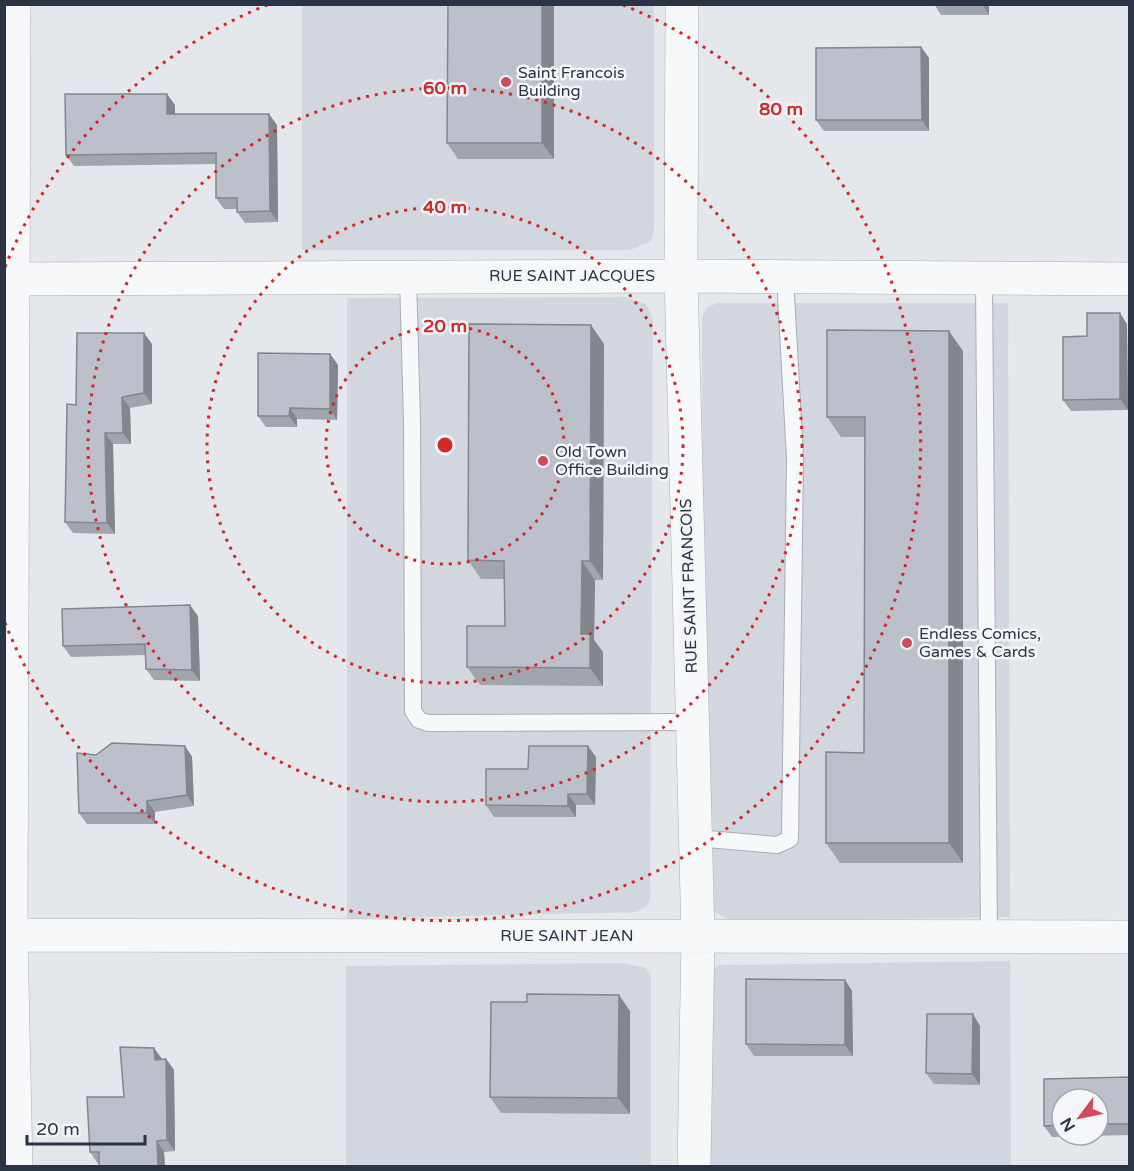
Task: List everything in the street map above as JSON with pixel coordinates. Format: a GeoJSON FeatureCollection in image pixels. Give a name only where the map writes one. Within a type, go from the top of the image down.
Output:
{"type":"FeatureCollection","features":[{"type":"Feature","properties":{"kind":"street"},"geometry":{"type":"LineString","coordinates":[[14,4],[8,935],[15,1167]]}},
{"type":"Feature","properties":{"kind":"street","name":"RUE SAINT FRANCOIS"},"geometry":{"type":"LineString","coordinates":[[682,4],[681,276],[698,936],[694,1167]]}},
{"type":"Feature","properties":{"kind":"street","name":"RUE SAINT JACQUES"},"geometry":{"type":"LineString","coordinates":[[14,279],[681,276],[1130,279]]}},
{"type":"Feature","properties":{"kind":"street","name":"RUE SAINT JEAN"},"geometry":{"type":"LineString","coordinates":[[8,935],[1130,937]]}},
{"type":"Feature","properties":{"kind":"lane"},"geometry":{"type":"LineString","coordinates":[[408,277],[412,422],[413,711],[419,720],[428,723],[693,722]]}},
{"type":"Feature","properties":{"kind":"lane"},"geometry":{"type":"LineString","coordinates":[[696,838],[777,845],[790,839],[795,458],[785,277]]}},
{"type":"Feature","properties":{"kind":"lane"},"geometry":{"type":"LineString","coordinates":[[984,278],[989,936]]}},
{"type":"Feature","properties":{"kind":"shaded area"},"geometry":{"type":"Polygon","coordinates":[[[302,5],[654,5],[654,230],[651,241],[630,250],[302,250],[302,5]]]}},
{"type":"Feature","properties":{"kind":"shaded area"},"geometry":{"type":"Polygon","coordinates":[[[626,297],[646,304],[653,319],[650,900],[646,907],[636,912],[347,919],[347,298],[626,297]]]}},
{"type":"Feature","properties":{"kind":"shaded area"},"geometry":{"type":"Polygon","coordinates":[[[718,303],[1008,303],[1010,917],[731,921],[710,909],[703,897],[702,317],[707,307],[718,303]]]}},
{"type":"Feature","properties":{"kind":"shaded area"},"geometry":{"type":"Polygon","coordinates":[[[1010,961],[1011,1166],[706,1166],[710,970],[719,965],[1010,961]]]}},
{"type":"Feature","properties":{"kind":"shaded area"},"geometry":{"type":"Polygon","coordinates":[[[622,963],[646,968],[651,977],[651,1166],[346,1166],[346,966],[622,963]]]}},
{"type":"Feature","properties":{"kind":"building","name":"Saint Francois Building"},"geometry":{"type":"Polygon","coordinates":[[[448,4],[542,4],[542,143],[447,143],[448,4]]]}},
{"type":"Feature","properties":{"kind":"building"},"geometry":{"type":"Polygon","coordinates":[[[921,47],[922,120],[816,120],[816,48],[921,47]]]}},
{"type":"Feature","properties":{"kind":"building"},"geometry":{"type":"Polygon","coordinates":[[[65,94],[167,94],[167,114],[269,114],[270,211],[237,212],[237,198],[216,198],[216,153],[66,155],[65,94]]]}},
{"type":"Feature","properties":{"kind":"building"},"geometry":{"type":"Polygon","coordinates":[[[1087,313],[1120,313],[1120,399],[1063,400],[1063,337],[1087,336],[1087,313]]]}},
{"type":"Feature","properties":{"kind":"building","name":"Old Town Office Building"},"geometry":{"type":"Polygon","coordinates":[[[469,324],[591,325],[590,561],[582,561],[581,634],[590,634],[590,668],[467,667],[467,626],[505,626],[504,561],[468,560],[469,324]]]}},
{"type":"Feature","properties":{"kind":"building"},"geometry":{"type":"Polygon","coordinates":[[[827,330],[949,331],[949,843],[826,843],[826,752],[864,753],[865,417],[827,417],[827,330]]]}},
{"type":"Feature","properties":{"kind":"building"},"geometry":{"type":"Polygon","coordinates":[[[77,333],[144,333],[144,393],[122,397],[123,433],[105,433],[107,523],[65,522],[67,404],[76,405],[77,333]]]}},
{"type":"Feature","properties":{"kind":"building"},"geometry":{"type":"Polygon","coordinates":[[[258,353],[330,354],[330,409],[290,408],[289,416],[258,416],[258,353]]]}},
{"type":"Feature","properties":{"kind":"building"},"geometry":{"type":"Polygon","coordinates":[[[190,605],[192,670],[146,669],[145,644],[63,646],[62,609],[190,605]]]}},
{"type":"Feature","properties":{"kind":"building"},"geometry":{"type":"Polygon","coordinates":[[[112,743],[185,746],[187,795],[147,801],[147,813],[79,813],[77,753],[96,755],[112,743]]]}},
{"type":"Feature","properties":{"kind":"building"},"geometry":{"type":"Polygon","coordinates":[[[529,746],[588,746],[587,794],[568,794],[568,806],[486,805],[486,769],[528,769],[529,746]]]}},
{"type":"Feature","properties":{"kind":"building"},"geometry":{"type":"Polygon","coordinates":[[[746,979],[845,980],[845,1045],[746,1044],[746,979]]]}},
{"type":"Feature","properties":{"kind":"building"},"geometry":{"type":"Polygon","coordinates":[[[527,994],[619,995],[618,1098],[490,1097],[491,1002],[527,1002],[527,994]]]}},
{"type":"Feature","properties":{"kind":"building"},"geometry":{"type":"Polygon","coordinates":[[[927,1014],[973,1014],[972,1074],[926,1073],[927,1014]]]}},
{"type":"Feature","properties":{"kind":"building"},"geometry":{"type":"Polygon","coordinates":[[[120,1047],[154,1048],[155,1060],[166,1059],[167,1140],[157,1141],[158,1167],[99,1167],[99,1152],[90,1152],[87,1097],[124,1097],[120,1047]]]}},
{"type":"Feature","properties":{"kind":"building"},"geometry":{"type":"Polygon","coordinates":[[[1130,1077],[1130,1124],[1110,1124],[1110,1087],[1050,1087],[1050,1126],[1044,1126],[1044,1079],[1130,1077]]]}},
{"type":"Feature","properties":{"kind":"place","name":"Saint Francois Building"},"geometry":{"type":"Point","coordinates":[506,82]}},
{"type":"Feature","properties":{"kind":"place","name":"Old Town Office Building"},"geometry":{"type":"Point","coordinates":[543,461]}},
{"type":"Feature","properties":{"kind":"place","name":"Endless Comics, Games & Cards"},"geometry":{"type":"Point","coordinates":[907,643]}}]}
